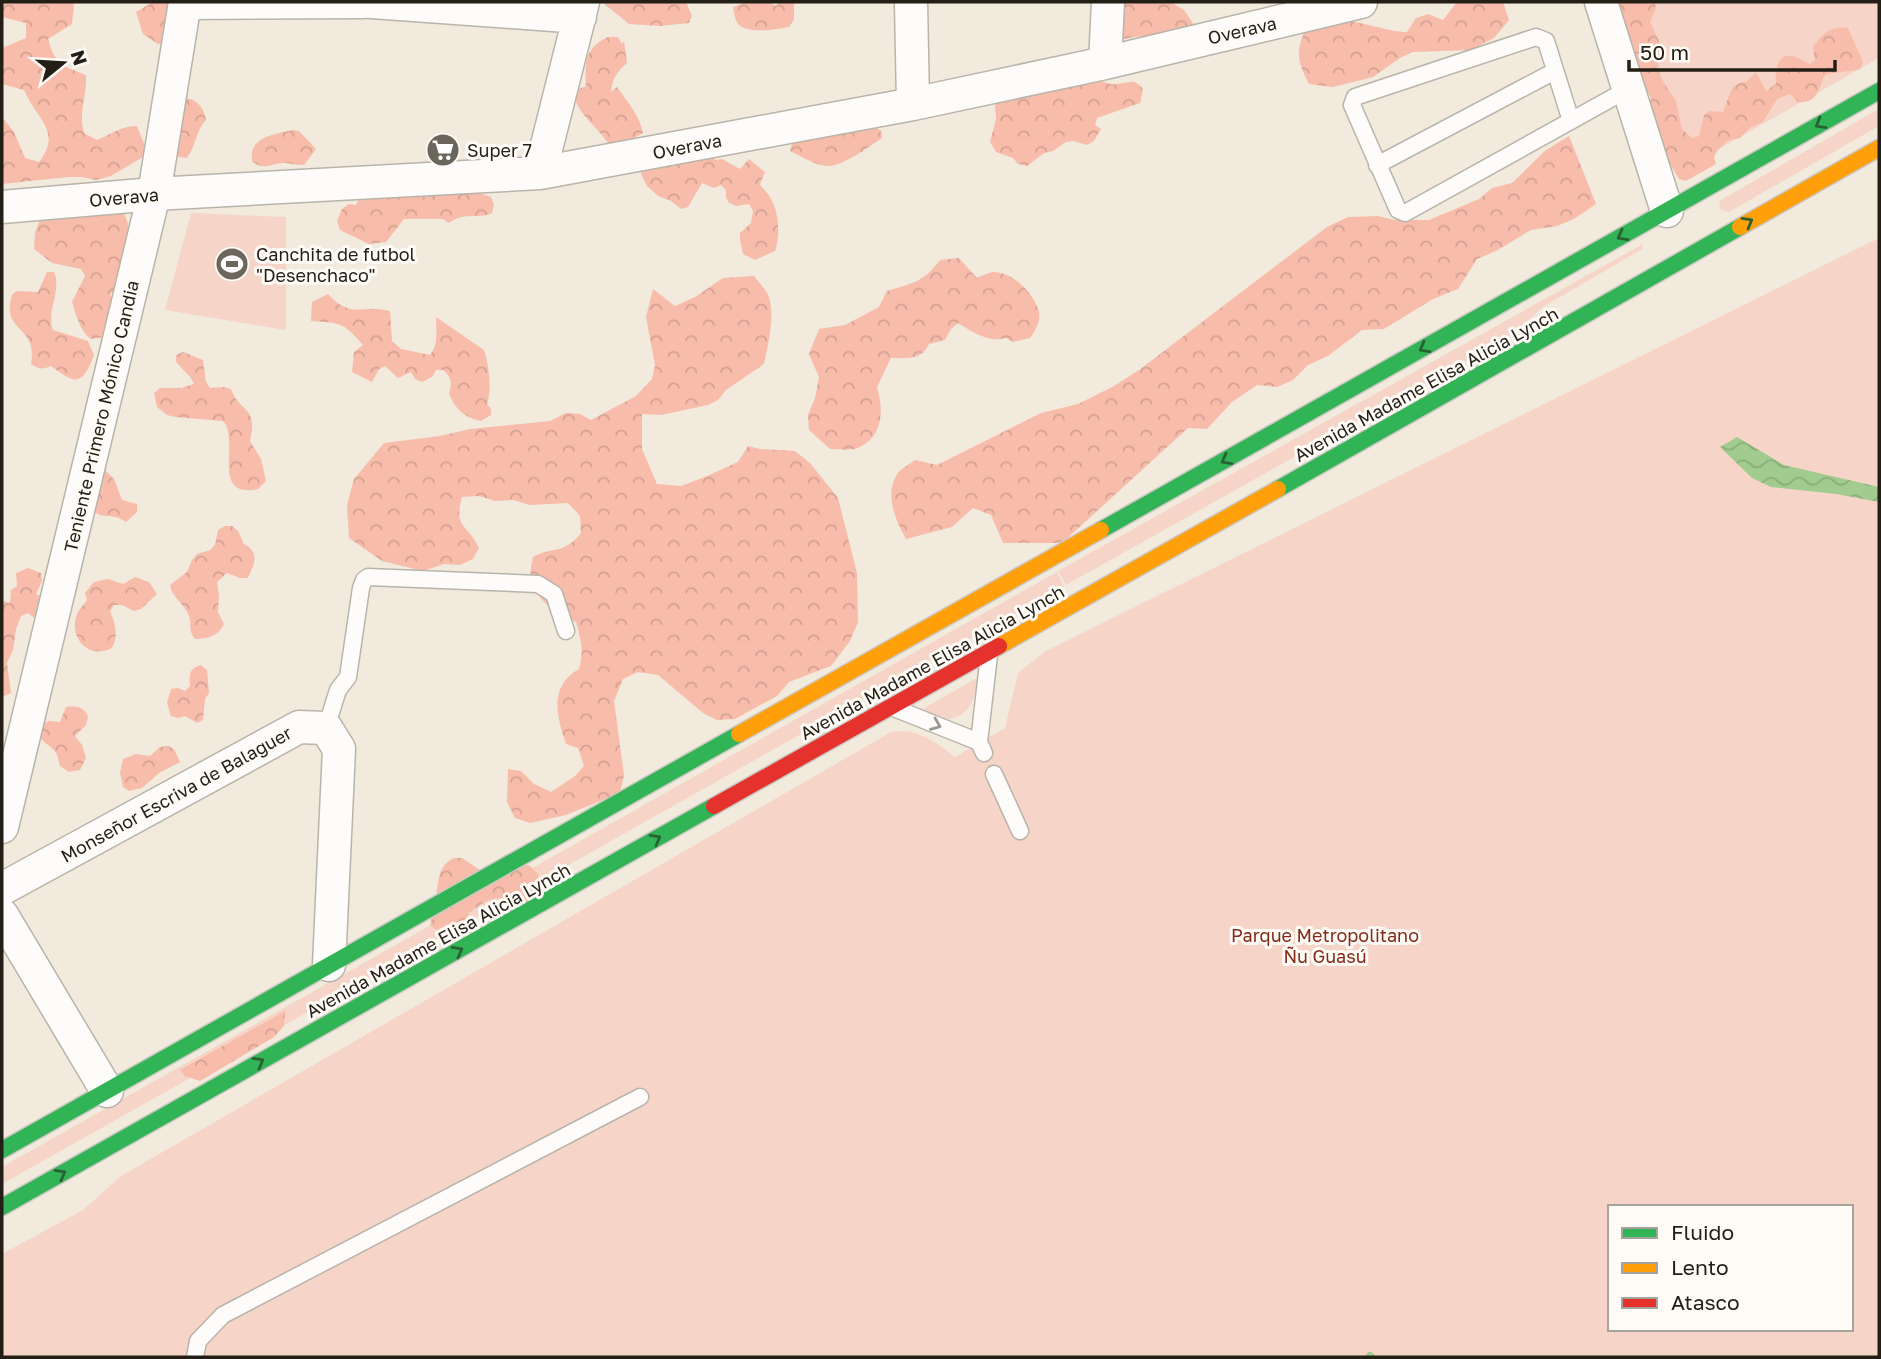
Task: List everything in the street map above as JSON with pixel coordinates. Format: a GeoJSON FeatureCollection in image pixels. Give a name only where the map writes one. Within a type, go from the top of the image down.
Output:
{"type":"FeatureCollection","features":[{"type":"Feature","properties":{"kind":"highway","name":"Avenida Madame Elisa Alicia Lynch"},"geometry":{"type":"LineString","coordinates":[[2,1150],[1669,216],[1879,91]]}},
{"type":"Feature","properties":{"kind":"highway","name":"Avenida Madame Elisa Alicia Lynch"},"geometry":{"type":"LineString","coordinates":[[2,1207],[1879,148]]}},
{"type":"Feature","properties":{"kind":"highway"},"geometry":{"type":"LineString","coordinates":[[1681,241],[1689,257]]}},
{"type":"Feature","properties":{"kind":"highway"},"geometry":{"type":"LineString","coordinates":[[1514,356],[1528,327]]}},
{"type":"Feature","properties":{"kind":"street"},"geometry":{"type":"LineString","coordinates":[[185,3],[364,2]]}},
{"type":"Feature","properties":{"kind":"street"},"geometry":{"type":"LineString","coordinates":[[372,2],[581,9],[540,173]]}},
{"type":"Feature","properties":{"kind":"street"},"geometry":{"type":"LineString","coordinates":[[911,2],[913,104]]}},
{"type":"Feature","properties":{"kind":"street"},"geometry":{"type":"LineString","coordinates":[[1105,63],[1108,2]]}},
{"type":"Feature","properties":{"kind":"street","name":"Overava"},"geometry":{"type":"LineString","coordinates":[[2,207],[154,194],[540,173],[913,104],[1105,63],[1361,2]]}},
{"type":"Feature","properties":{"kind":"street"},"geometry":{"type":"LineString","coordinates":[[1601,2],[1669,216]]}},
{"type":"Feature","properties":{"kind":"street","name":"Teniente Primero Mónico Candia"},"geometry":{"type":"LineString","coordinates":[[4,811],[154,194],[185,3]]}},
{"type":"Feature","properties":{"kind":"street","name":"Monseñor Escriva de Balaguer"},"geometry":{"type":"LineString","coordinates":[[2,889],[299,727],[327,728]]}},
{"type":"Feature","properties":{"kind":"street"},"geometry":{"type":"LineString","coordinates":[[327,728],[339,749],[329,965]]}},
{"type":"Feature","properties":{"kind":"street"},"geometry":{"type":"LineString","coordinates":[[2,915],[107,1091]]}},
{"type":"Feature","properties":{"kind":"lane"},"geometry":{"type":"LineString","coordinates":[[1571,121],[1546,41],[1536,37],[1355,97],[1352,105],[1398,210],[1405,213],[1571,121],[1630,88]]}},
{"type":"Feature","properties":{"kind":"lane"},"geometry":{"type":"LineString","coordinates":[[1377,165],[1555,71]]}},
{"type":"Feature","properties":{"kind":"lane"},"geometry":{"type":"LineString","coordinates":[[327,728],[338,690],[348,677],[360,588],[368,577],[538,584],[554,594],[566,631]]}},
{"type":"Feature","properties":{"kind":"lane"},"geometry":{"type":"LineString","coordinates":[[892,707],[982,748],[989,652]]}},
{"type":"Feature","properties":{"kind":"lane"},"geometry":{"type":"LineString","coordinates":[[994,774],[1020,831]]}},
{"type":"Feature","properties":{"kind":"lane"},"geometry":{"type":"LineString","coordinates":[[195,1357],[198,1341],[223,1315],[639,1097]]}},
{"type":"Feature","properties":{"kind":"green space"},"geometry":{"type":"Polygon","coordinates":[[[2,2],[74,2],[72,24],[48,39],[61,63],[86,75],[82,118],[84,133],[97,140],[121,129],[137,126],[148,154],[111,176],[96,180],[68,177],[2,184],[2,117],[14,132],[25,158],[39,162],[46,151],[48,133],[24,90],[2,84],[2,48],[26,38],[26,23],[2,17],[2,2]]]}},
{"type":"Feature","properties":{"kind":"green space"},"geometry":{"type":"Polygon","coordinates":[[[153,2],[170,2],[169,43],[158,44],[143,34],[136,12],[153,2]]]}},
{"type":"Feature","properties":{"kind":"green space"},"geometry":{"type":"Polygon","coordinates":[[[602,2],[686,2],[692,16],[689,23],[660,26],[629,24],[602,2]]]}},
{"type":"Feature","properties":{"kind":"green space"},"geometry":{"type":"Polygon","coordinates":[[[747,2],[769,2],[776,6],[780,2],[794,2],[794,19],[789,27],[784,28],[756,30],[743,27],[737,22],[733,7],[747,2]]]}},
{"type":"Feature","properties":{"kind":"green space"},"geometry":{"type":"Polygon","coordinates":[[[1123,2],[1171,2],[1184,10],[1213,53],[1205,57],[1189,57],[1146,37],[1124,39],[1119,35],[1119,15],[1123,10],[1123,2]]]}},
{"type":"Feature","properties":{"kind":"green space"},"geometry":{"type":"Polygon","coordinates":[[[1457,2],[1503,2],[1509,20],[1494,38],[1471,50],[1413,52],[1373,77],[1333,87],[1309,84],[1301,67],[1299,51],[1302,38],[1309,27],[1320,21],[1334,20],[1407,32],[1416,18],[1428,14],[1443,20],[1457,2]]]}},
{"type":"Feature","properties":{"kind":"green space"},"geometry":{"type":"Polygon","coordinates":[[[1611,2],[1655,2],[1656,8],[1650,22],[1659,41],[1658,70],[1676,101],[1682,129],[1692,138],[1699,136],[1704,115],[1709,111],[1723,112],[1730,92],[1736,85],[1746,82],[1756,72],[1766,91],[1776,84],[1776,69],[1783,58],[1795,57],[1810,64],[1815,60],[1813,47],[1832,29],[1848,28],[1863,62],[1860,69],[1825,75],[1817,94],[1810,100],[1798,102],[1790,94],[1777,99],[1763,122],[1750,128],[1740,138],[1727,141],[1714,157],[1716,164],[1686,181],[1679,179],[1672,167],[1662,158],[1649,105],[1651,98],[1611,2]]]}},
{"type":"Feature","properties":{"kind":"green space"},"geometry":{"type":"Polygon","coordinates":[[[1635,2],[1879,2],[1879,58],[1703,158],[1682,148],[1635,2]]]}},
{"type":"Feature","properties":{"kind":"green space"},"geometry":{"type":"Polygon","coordinates":[[[608,37],[618,37],[622,44],[624,41],[627,63],[616,76],[611,92],[617,87],[636,115],[643,133],[625,143],[608,143],[575,100],[579,89],[586,86],[586,63],[590,51],[608,37]]]}},
{"type":"Feature","properties":{"kind":"green space"},"geometry":{"type":"Polygon","coordinates":[[[1095,78],[1111,84],[1136,83],[1143,89],[1140,103],[1097,118],[1095,125],[1101,129],[1094,141],[1087,145],[1066,142],[1053,151],[1044,153],[1027,166],[996,152],[990,142],[996,119],[995,106],[1003,85],[1095,78]]]}},
{"type":"Feature","properties":{"kind":"green space"},"geometry":{"type":"Polygon","coordinates":[[[183,98],[199,104],[206,120],[187,158],[179,157],[174,152],[183,98]]]}},
{"type":"Feature","properties":{"kind":"green space"},"geometry":{"type":"Polygon","coordinates":[[[1879,109],[1879,126],[1729,212],[1721,210],[1719,201],[1879,109]]]}},
{"type":"Feature","properties":{"kind":"green space"},"geometry":{"type":"Polygon","coordinates":[[[875,126],[881,131],[882,138],[840,163],[827,166],[818,164],[790,151],[795,134],[875,126]]]}},
{"type":"Feature","properties":{"kind":"green space"},"geometry":{"type":"Polygon","coordinates":[[[299,131],[316,149],[304,165],[281,163],[260,166],[252,161],[252,153],[258,142],[271,135],[299,131]]]}},
{"type":"Feature","properties":{"kind":"green space"},"geometry":{"type":"Polygon","coordinates":[[[1569,136],[1596,204],[1574,219],[1557,226],[1531,230],[1477,259],[1458,289],[1433,299],[1384,329],[1362,330],[1328,356],[1308,365],[1293,380],[1277,387],[1257,385],[1232,402],[1207,429],[1188,428],[1062,543],[1003,543],[991,515],[973,508],[952,527],[906,539],[895,516],[892,490],[898,472],[915,460],[937,465],[1041,413],[1078,404],[1114,386],[1139,370],[1327,227],[1348,217],[1378,216],[1395,220],[1429,220],[1479,199],[1492,188],[1512,183],[1546,150],[1569,136]]]}},
{"type":"Feature","properties":{"kind":"green space"},"geometry":{"type":"Polygon","coordinates":[[[712,147],[715,160],[722,159],[740,169],[749,159],[765,172],[760,184],[771,199],[776,213],[778,229],[775,251],[755,260],[743,254],[740,233],[751,223],[753,211],[749,204],[736,206],[729,203],[726,190],[721,185],[714,188],[702,183],[688,207],[681,209],[658,196],[647,186],[641,174],[642,160],[712,147]]]}},
{"type":"Feature","properties":{"kind":"green space"},"geometry":{"type":"Polygon","coordinates":[[[455,185],[491,197],[494,205],[492,213],[460,217],[449,223],[443,219],[404,219],[386,242],[369,244],[340,230],[337,221],[342,209],[349,204],[356,205],[360,196],[455,185]]]}},
{"type":"Feature","properties":{"kind":"green space"},"geometry":{"type":"Polygon","coordinates":[[[119,205],[129,227],[127,256],[116,289],[110,294],[115,309],[105,337],[91,339],[81,327],[72,302],[85,276],[81,269],[52,263],[34,249],[35,233],[43,211],[119,205]]]}},
{"type":"Feature","properties":{"kind":"green space","name":"Canchita de futbol \"Desenchaco\""},"geometry":{"type":"Polygon","coordinates":[[[191,213],[286,217],[286,330],[165,310],[191,213]]]}},
{"type":"Feature","properties":{"kind":"green space","name":"Parque Metropolitano Ñu Guasú"},"geometry":{"type":"Polygon","coordinates":[[[1879,238],[1879,1357],[2,1357],[2,1254],[83,1210],[121,1176],[891,732],[917,734],[955,757],[1005,728],[1018,673],[1046,651],[1879,238]]]}},
{"type":"Feature","properties":{"kind":"green space"},"geometry":{"type":"Polygon","coordinates":[[[1643,244],[1642,249],[1543,307],[1512,335],[1066,585],[1058,571],[1643,244]]]}},
{"type":"Feature","properties":{"kind":"green space"},"geometry":{"type":"Polygon","coordinates":[[[959,258],[977,278],[993,272],[1001,273],[1028,291],[1039,312],[1037,326],[1030,338],[1013,342],[1006,338],[993,339],[981,336],[958,323],[945,340],[929,344],[918,356],[891,358],[877,387],[881,414],[877,430],[866,443],[855,449],[830,449],[809,430],[808,415],[819,377],[809,354],[819,329],[845,325],[879,307],[887,291],[922,278],[940,260],[959,258]]]}},
{"type":"Feature","properties":{"kind":"green space"},"geometry":{"type":"Polygon","coordinates":[[[47,272],[54,272],[56,279],[51,315],[53,330],[88,341],[94,355],[86,372],[77,379],[67,377],[51,366],[41,368],[31,364],[32,351],[29,342],[11,316],[12,295],[17,291],[38,292],[47,272]]]}},
{"type":"Feature","properties":{"kind":"green space"},"geometry":{"type":"Polygon","coordinates":[[[754,276],[768,295],[771,311],[764,364],[708,405],[661,415],[642,414],[642,449],[657,484],[681,486],[738,462],[748,446],[795,451],[810,463],[838,498],[857,573],[858,622],[850,641],[831,666],[789,682],[777,696],[735,719],[717,720],[703,713],[658,675],[638,672],[623,679],[614,701],[624,775],[620,793],[566,815],[530,823],[515,818],[507,802],[508,769],[521,771],[534,784],[551,792],[575,776],[584,766],[578,748],[566,744],[557,702],[563,684],[579,669],[581,663],[578,628],[576,622],[555,611],[543,600],[534,587],[530,574],[533,557],[569,545],[581,533],[580,516],[568,503],[530,505],[513,500],[495,501],[479,496],[462,497],[459,515],[461,521],[479,548],[473,559],[460,565],[444,564],[423,571],[382,561],[349,538],[347,505],[354,479],[384,443],[470,429],[550,421],[566,413],[580,414],[591,420],[636,396],[652,379],[655,365],[646,317],[653,289],[675,306],[695,297],[723,278],[754,276]]]}},
{"type":"Feature","properties":{"kind":"green space"},"geometry":{"type":"Polygon","coordinates":[[[328,294],[336,302],[351,309],[390,311],[392,341],[401,349],[430,355],[436,341],[436,317],[484,350],[489,377],[487,404],[491,415],[481,421],[461,412],[449,394],[450,381],[443,370],[436,370],[432,377],[422,382],[415,379],[411,372],[398,378],[385,366],[379,369],[372,382],[352,372],[354,352],[363,345],[341,325],[311,321],[312,302],[328,294]]]}},
{"type":"Feature","properties":{"kind":"green space"},"geometry":{"type":"Polygon","coordinates":[[[183,352],[203,360],[206,382],[210,388],[231,389],[250,416],[250,441],[261,459],[266,481],[258,489],[243,490],[234,485],[230,477],[228,430],[223,421],[175,417],[167,415],[157,407],[154,393],[160,388],[181,388],[194,384],[176,362],[176,355],[183,352]]]}},
{"type":"Feature","properties":{"kind":"green space"},"geometry":{"type":"Polygon","coordinates":[[[104,469],[114,479],[122,500],[137,504],[137,512],[126,522],[94,512],[104,469]]]}},
{"type":"Feature","properties":{"kind":"green space"},"geometry":{"type":"Polygon","coordinates":[[[232,526],[238,531],[244,544],[254,555],[254,564],[247,578],[227,573],[217,582],[218,612],[224,624],[212,636],[195,639],[187,612],[173,594],[170,585],[187,572],[197,554],[210,550],[215,545],[218,530],[232,526]]]}},
{"type":"Feature","properties":{"kind":"green space"},"geometry":{"type":"Polygon","coordinates":[[[28,568],[41,573],[42,581],[36,594],[43,597],[41,616],[33,617],[28,613],[21,616],[7,663],[11,693],[2,697],[2,601],[10,603],[11,590],[17,586],[16,573],[28,568]]]}},
{"type":"Feature","properties":{"kind":"green space"},"geometry":{"type":"Polygon","coordinates":[[[1057,572],[1064,586],[2,1184],[2,1167],[1057,572]]]}},
{"type":"Feature","properties":{"kind":"green space"},"geometry":{"type":"Polygon","coordinates":[[[135,577],[149,582],[157,594],[141,609],[134,611],[122,605],[114,605],[110,611],[116,634],[112,648],[104,651],[88,649],[75,631],[77,614],[87,600],[85,593],[94,582],[108,579],[123,584],[135,577]]]}},
{"type":"Feature","properties":{"kind":"green space"},"geometry":{"type":"Polygon","coordinates":[[[201,665],[207,670],[209,693],[205,699],[203,720],[197,723],[185,716],[171,716],[167,703],[171,689],[185,691],[190,686],[192,670],[201,665]]]}},
{"type":"Feature","properties":{"kind":"green space"},"geometry":{"type":"Polygon","coordinates":[[[979,677],[973,699],[962,714],[949,719],[925,711],[924,708],[979,677]]]}},
{"type":"Feature","properties":{"kind":"green space"},"geometry":{"type":"Polygon","coordinates":[[[66,707],[79,708],[88,717],[86,725],[75,736],[82,745],[86,758],[80,770],[69,772],[60,766],[56,752],[41,739],[40,734],[42,724],[49,721],[60,722],[66,707]]]}},
{"type":"Feature","properties":{"kind":"green space"},"geometry":{"type":"Polygon","coordinates":[[[168,746],[174,749],[180,762],[159,773],[142,788],[129,791],[123,787],[120,773],[123,759],[136,754],[150,756],[160,747],[168,746]]]}},
{"type":"Feature","properties":{"kind":"green space"},"geometry":{"type":"Polygon","coordinates":[[[454,858],[462,858],[480,870],[529,865],[538,874],[541,888],[521,906],[507,899],[489,900],[469,913],[458,930],[443,932],[430,925],[440,874],[444,865],[454,858]]]}},
{"type":"Feature","properties":{"kind":"green space"},"geometry":{"type":"Polygon","coordinates":[[[285,1011],[284,1026],[274,1037],[200,1081],[185,1076],[180,1070],[285,1011]]]}},
{"type":"Feature","properties":{"kind":"water"},"geometry":{"type":"Polygon","coordinates":[[[1737,437],[1784,465],[1879,487],[1879,502],[1771,487],[1752,478],[1720,447],[1737,437]]]}},
{"type":"Feature","properties":{"kind":"traffic: fast"},"geometry":{"type":"LineString","coordinates":[[1101,530],[1879,91]]}},
{"type":"Feature","properties":{"kind":"traffic: fast"},"geometry":{"type":"LineString","coordinates":[[1278,489],[1740,227]]}},
{"type":"Feature","properties":{"kind":"traffic: fast"},"geometry":{"type":"LineString","coordinates":[[2,1150],[739,734]]}},
{"type":"Feature","properties":{"kind":"traffic: fast"},"geometry":{"type":"LineString","coordinates":[[2,1207],[714,806]]}},
{"type":"Feature","properties":{"kind":"traffic: slow"},"geometry":{"type":"LineString","coordinates":[[1740,227],[1879,148]]}},
{"type":"Feature","properties":{"kind":"traffic: slow"},"geometry":{"type":"LineString","coordinates":[[999,646],[1278,489]]}},
{"type":"Feature","properties":{"kind":"traffic: slow"},"geometry":{"type":"LineString","coordinates":[[739,734],[1101,530]]}},
{"type":"Feature","properties":{"kind":"traffic: jam"},"geometry":{"type":"LineString","coordinates":[[714,806],[999,646]]}},
{"type":"Feature","properties":{"kind":"place","name":"Super 7"},"geometry":{"type":"Point","coordinates":[443,150]}},
{"type":"Feature","properties":{"kind":"place","name":"Canchita de futbol \"Desenchaco\""},"geometry":{"type":"Point","coordinates":[232,264]}}]}
